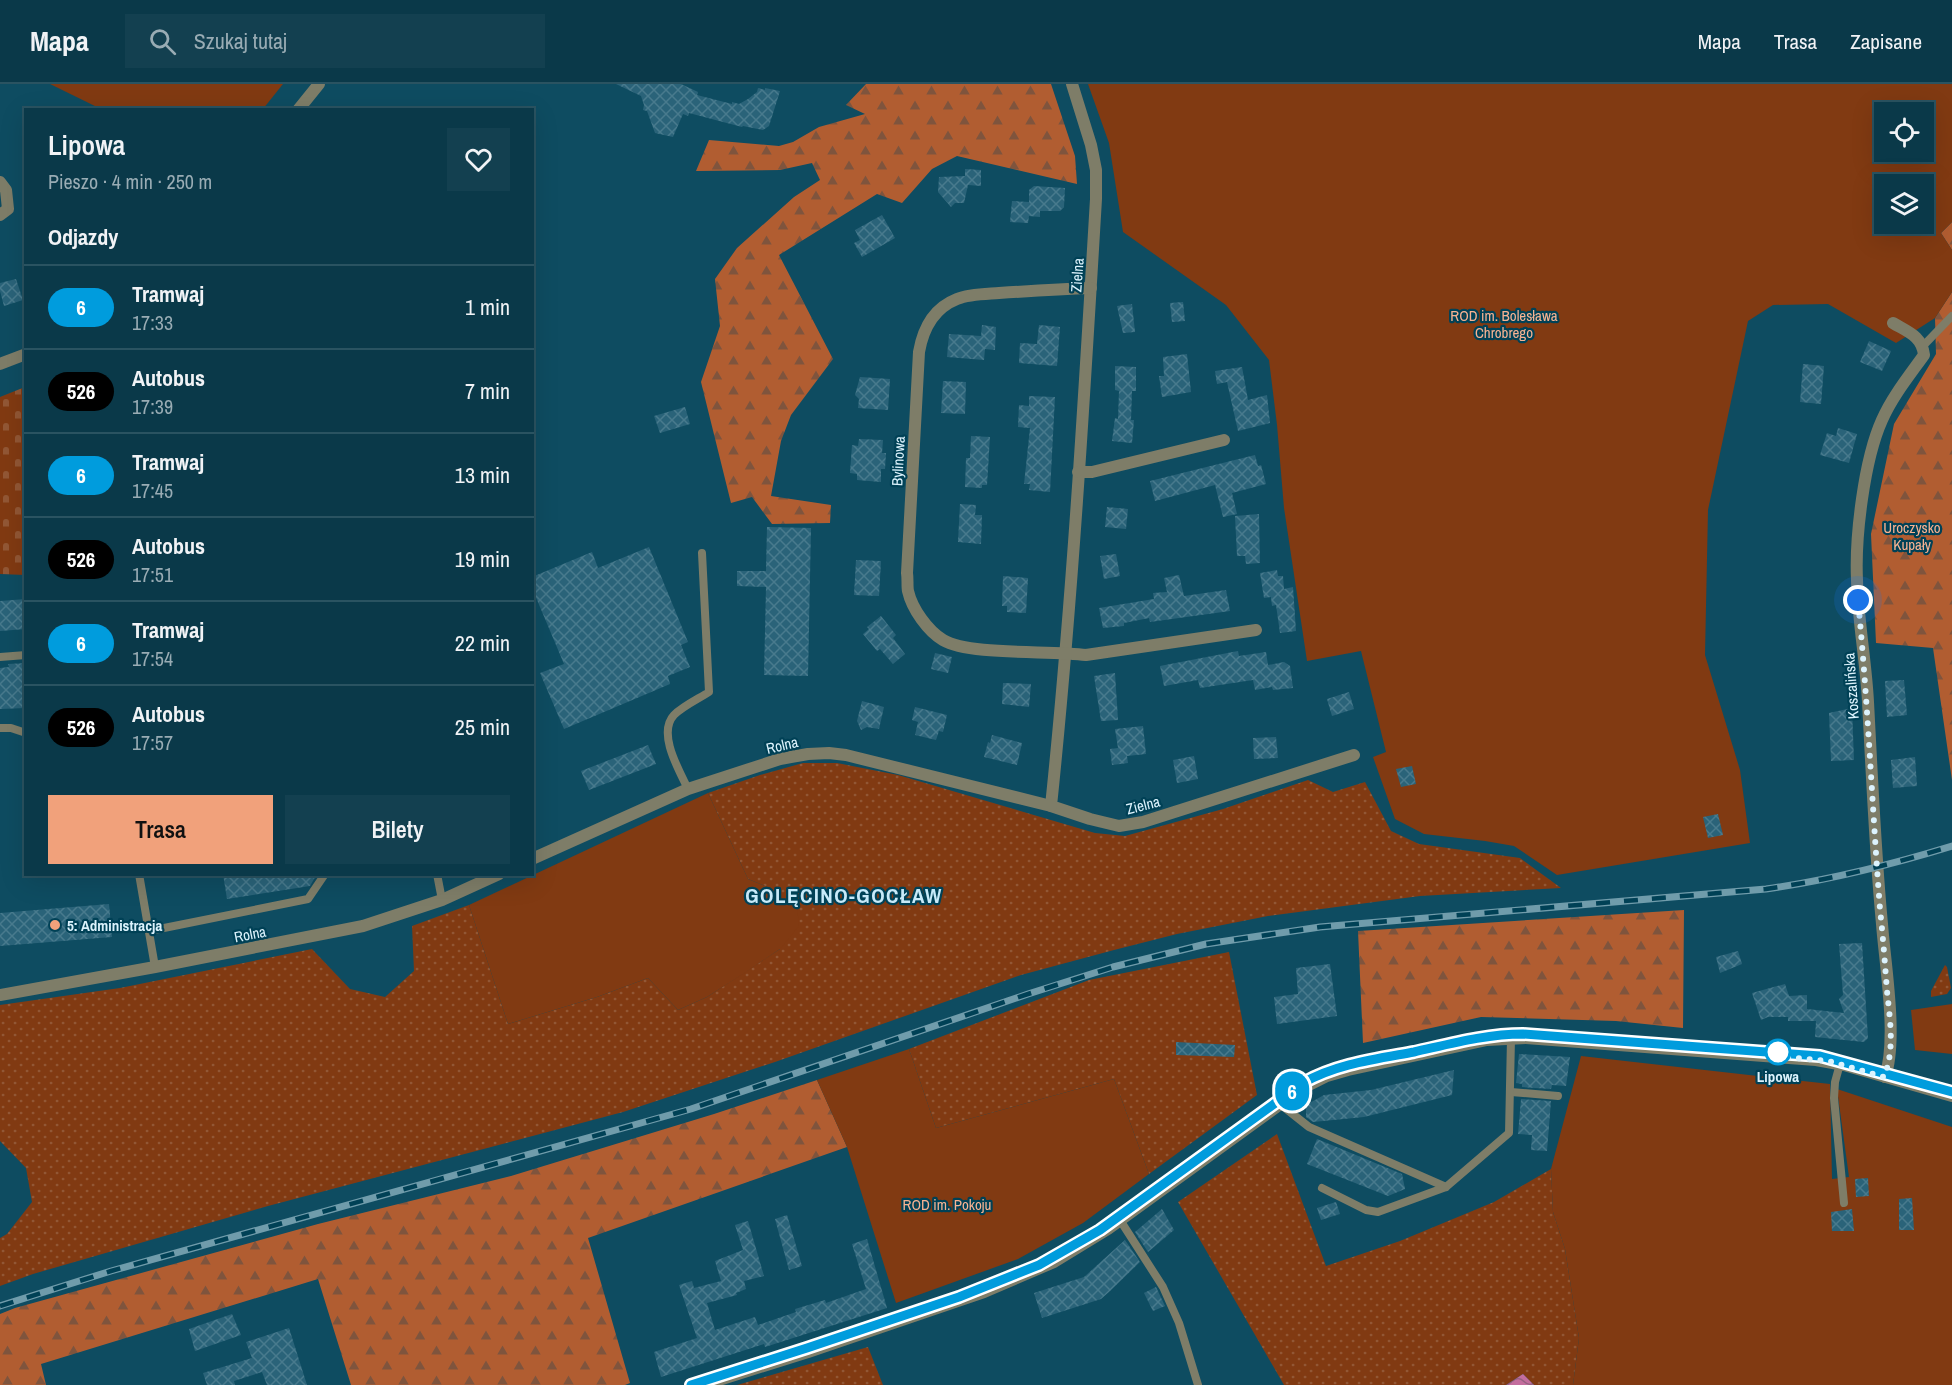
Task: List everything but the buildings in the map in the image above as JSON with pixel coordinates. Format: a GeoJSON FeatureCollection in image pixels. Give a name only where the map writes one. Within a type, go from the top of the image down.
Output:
{"type":"FeatureCollection","features":[{"type":"Feature","properties":{"kind":"street"},"geometry":{"type":"LineString","coordinates":[[300,108],[319,84]]}},
{"type":"Feature","properties":{"kind":"street","name":"Zielna"},"geometry":{"type":"LineString","coordinates":[[1072,84],[1091,145],[1096,170],[1096,199],[1065,652],[1051,806],[1119,826],[1143,822],[1354,755]]}},
{"type":"Feature","properties":{"kind":"street"},"geometry":{"type":"LineString","coordinates":[[0,182],[6,190],[8,209],[0,215]]}},
{"type":"Feature","properties":{"kind":"street","name":"Bylinowa"},"geometry":{"type":"LineString","coordinates":[[1065,652],[958,646],[943,640],[929,628],[919,614],[909,592],[907,573],[919,352],[922,335],[932,319],[958,298],[999,293],[1091,288]]}},
{"type":"Feature","properties":{"kind":"street"},"geometry":{"type":"LineString","coordinates":[[1893,323],[1918,339],[1923,346]]}},
{"type":"Feature","properties":{"kind":"street","name":"Koszalińska"},"geometry":{"type":"LineString","coordinates":[[1884,1077],[1891,1047],[1872,794],[1868,700],[1857,580],[1858,535],[1866,475],[1882,419],[1899,389],[1924,355],[1923,346]]}},
{"type":"Feature","properties":{"kind":"street"},"geometry":{"type":"LineString","coordinates":[[0,364],[24,355]]}},
{"type":"Feature","properties":{"kind":"street"},"geometry":{"type":"LineString","coordinates":[[1078,472],[1092,472],[1224,440]]}},
{"type":"Feature","properties":{"kind":"street"},"geometry":{"type":"LineString","coordinates":[[1065,652],[1086,655],[1256,630]]}},
{"type":"Feature","properties":{"kind":"street","name":"Rolna"},"geometry":{"type":"LineString","coordinates":[[534,858],[688,789],[780,759],[829,753],[858,758],[1051,806]]}},
{"type":"Feature","properties":{"kind":"street","name":"Rolna"},"geometry":{"type":"LineString","coordinates":[[0,995],[363,926],[442,900],[495,876]]}},
{"type":"Feature","properties":{"kind":"street"},"geometry":{"type":"LineString","coordinates":[[703,1385],[808,1352],[1008,1283],[1065,1256],[1120,1220],[1309,1084],[1337,1072],[1462,1045],[1511,1038],[1796,1057],[1840,1064],[1952,1096]]}},
{"type":"Feature","properties":{"kind":"lane"},"geometry":{"type":"LineString","coordinates":[[1923,346],[1952,316]]}},
{"type":"Feature","properties":{"kind":"lane"},"geometry":{"type":"LineString","coordinates":[[688,789],[668,740],[667,730],[674,714],[709,692],[702,553]]}},
{"type":"Feature","properties":{"kind":"lane"},"geometry":{"type":"LineString","coordinates":[[0,657],[24,655]]}},
{"type":"Feature","properties":{"kind":"lane"},"geometry":{"type":"LineString","coordinates":[[0,728],[11,728],[24,732]]}},
{"type":"Feature","properties":{"kind":"lane"},"geometry":{"type":"LineString","coordinates":[[139,876],[155,967]]}},
{"type":"Feature","properties":{"kind":"lane"},"geometry":{"type":"LineString","coordinates":[[149,931],[308,899],[324,876]]}},
{"type":"Feature","properties":{"kind":"lane"},"geometry":{"type":"LineString","coordinates":[[437,876],[442,900]]}},
{"type":"Feature","properties":{"kind":"lane"},"geometry":{"type":"LineString","coordinates":[[1322,1188],[1366,1210],[1378,1212],[1446,1187],[1509,1133],[1511,1038]]}},
{"type":"Feature","properties":{"kind":"lane"},"geometry":{"type":"LineString","coordinates":[[1840,1064],[1834,1098],[1844,1203]]}},
{"type":"Feature","properties":{"kind":"lane"},"geometry":{"type":"LineString","coordinates":[[1511,1092],[1558,1096]]}},
{"type":"Feature","properties":{"kind":"lane"},"geometry":{"type":"LineString","coordinates":[[1280,1104],[1309,1127],[1446,1187]]}},
{"type":"Feature","properties":{"kind":"lane"},"geometry":{"type":"LineString","coordinates":[[1120,1220],[1163,1287],[1179,1323],[1198,1385]]}},
{"type":"Feature","properties":{"kind":"green space"},"geometry":{"type":"Polygon","coordinates":[[[50,84],[283,84],[264,108],[99,108],[50,84]]]}},
{"type":"Feature","properties":{"kind":"green space"},"geometry":{"type":"Polygon","coordinates":[[[866,84],[1051,84],[1075,156],[1077,184],[957,156],[932,169],[902,203],[877,194],[779,255],[833,359],[791,415],[781,441],[771,496],[831,505],[830,523],[772,524],[752,497],[731,503],[701,382],[720,326],[715,279],[737,248],[794,197],[820,180],[812,163],[780,170],[696,171],[709,140],[779,146],[793,142],[819,127],[865,114],[846,105],[866,84]]]}},
{"type":"Feature","properties":{"kind":"green space","name":"ROD im. Bolesława Chrobrego"},"geometry":{"type":"Polygon","coordinates":[[[1088,84],[1952,84],[1952,222],[1941,233],[1952,250],[1952,292],[1935,318],[1896,343],[1828,304],[1773,305],[1748,321],[1708,510],[1705,655],[1740,770],[1750,843],[1557,875],[1514,846],[1424,834],[1395,819],[1373,757],[1386,752],[1361,651],[1307,661],[1284,508],[1269,360],[1226,305],[1123,232],[1109,143],[1088,84]]]}},
{"type":"Feature","properties":{"kind":"green space"},"geometry":{"type":"Polygon","coordinates":[[[1952,222],[1952,250],[1941,233],[1952,222]]]}},
{"type":"Feature","properties":{"kind":"green space","name":"Uroczysko Kupały"},"geometry":{"type":"Polygon","coordinates":[[[1952,292],[1952,780],[1933,648],[1876,643],[1871,534],[1894,424],[1936,354],[1935,318],[1952,292]]]}},
{"type":"Feature","properties":{"kind":"green space"},"geometry":{"type":"Polygon","coordinates":[[[24,387],[24,575],[0,574],[0,397],[24,387]]]}},
{"type":"Feature","properties":{"kind":"green space"},"geometry":{"type":"Polygon","coordinates":[[[803,763],[837,763],[898,775],[1095,833],[1125,836],[1223,809],[1308,780],[1333,792],[1365,782],[1391,831],[1419,844],[1520,858],[1561,888],[1420,896],[1268,916],[1177,934],[1114,950],[1021,975],[775,1062],[623,1112],[268,1206],[33,1274],[0,1286],[0,1238],[7,1234],[32,1202],[26,1168],[0,1141],[0,1005],[120,988],[312,949],[350,989],[385,997],[414,971],[412,926],[469,905],[508,1024],[597,997],[648,978],[678,1010],[707,997],[780,949],[770,888],[748,879],[708,793],[803,763]]]}},
{"type":"Feature","properties":{"kind":"green space"},"geometry":{"type":"Polygon","coordinates":[[[708,793],[748,879],[770,888],[797,906],[799,926],[780,949],[707,997],[678,1010],[648,978],[597,997],[508,1024],[469,905],[708,793]]]}},
{"type":"Feature","properties":{"kind":"green space"},"geometry":{"type":"Polygon","coordinates":[[[1684,910],[1683,1028],[1616,1021],[1481,1017],[1363,1043],[1358,931],[1684,910]]]}},
{"type":"Feature","properties":{"kind":"green space"},"geometry":{"type":"Polygon","coordinates":[[[1229,952],[1257,1095],[1149,1174],[1114,1079],[936,1128],[909,1049],[1089,980],[1229,952]]]}},
{"type":"Feature","properties":{"kind":"green space"},"geometry":{"type":"Polygon","coordinates":[[[1945,965],[1951,988],[1947,994],[1931,997],[1931,991],[1945,965]]]}},
{"type":"Feature","properties":{"kind":"green space"},"geometry":{"type":"Polygon","coordinates":[[[1952,1004],[1952,1054],[1915,1050],[1911,1010],[1952,1004]]]}},
{"type":"Feature","properties":{"kind":"green space","name":"ROD im. Pokoju"},"geometry":{"type":"Polygon","coordinates":[[[909,1049],[936,1128],[1114,1079],[1149,1174],[1083,1223],[1018,1259],[896,1303],[847,1147],[817,1080],[909,1049]]]}},
{"type":"Feature","properties":{"kind":"green space"},"geometry":{"type":"Polygon","coordinates":[[[1581,1056],[1830,1084],[1832,1179],[1849,1177],[1837,1089],[1952,1127],[1952,1385],[1573,1385],[1579,1338],[1565,1249],[1553,1212],[1551,1169],[1581,1056]]]}},
{"type":"Feature","properties":{"kind":"green space"},"geometry":{"type":"Polygon","coordinates":[[[817,1080],[847,1147],[588,1238],[630,1383],[625,1385],[351,1385],[318,1279],[41,1364],[46,1385],[0,1385],[0,1314],[15,1308],[318,1224],[511,1176],[817,1080]]]}},
{"type":"Feature","properties":{"kind":"green space"},"geometry":{"type":"Polygon","coordinates":[[[1277,1134],[1326,1266],[1400,1241],[1494,1202],[1551,1169],[1553,1212],[1565,1249],[1579,1338],[1573,1385],[1534,1385],[1523,1374],[1506,1385],[1284,1385],[1178,1202],[1277,1134]]]}},
{"type":"Feature","properties":{"kind":"green space"},"geometry":{"type":"Polygon","coordinates":[[[868,1347],[883,1385],[737,1385],[868,1347]]]}},
{"type":"Feature","properties":{"kind":"water"},"geometry":{"type":"Polygon","coordinates":[[[1523,1374],[1534,1385],[1506,1385],[1523,1374]]]}},
{"type":"Feature","properties":{"kind":"tram line"},"geometry":{"type":"LineString","coordinates":[[691,1385],[979,1290],[1046,1262],[1099,1230],[1296,1088],[1326,1073],[1357,1063],[1473,1039],[1523,1034],[1810,1055],[1843,1061],[1952,1092]]}},
{"type":"Feature","properties":{"kind":"tram line","name":"6"},"geometry":{"type":"LineString","coordinates":[[691,1385],[959,1297],[1039,1265],[1100,1230],[1303,1083],[1326,1072],[1359,1063],[1486,1037],[1523,1034],[1820,1056],[1952,1092]]}},
{"type":"Feature","properties":{"kind":"railway"},"geometry":{"type":"LineString","coordinates":[[0,1306],[111,1271],[691,1109],[1028,994],[1113,967],[1206,944],[1320,927],[1766,889],[1859,871],[1952,846]]}},
{"type":"Feature","properties":{"kind":"place","name":"5: Administracja"},"geometry":{"type":"Point","coordinates":[55,925]}},
{"type":"Feature","properties":{"kind":"place","name":"Lipowa"},"geometry":{"type":"Point","coordinates":[1778,1052]}},
{"type":"Feature","properties":{"kind":"district","name":"GOLĘCINO-GOCŁAW"},"geometry":{"type":"Point","coordinates":[844,895]}},
{"type":"Feature","properties":{"kind":"route"},"geometry":{"type":"LineString","coordinates":[[1778,1052],[1773,1056],[1828,1061],[1884,1077],[1889,1063],[1891,1047],[1889,1007],[1872,794],[1868,700],[1858,600]]}}]}
